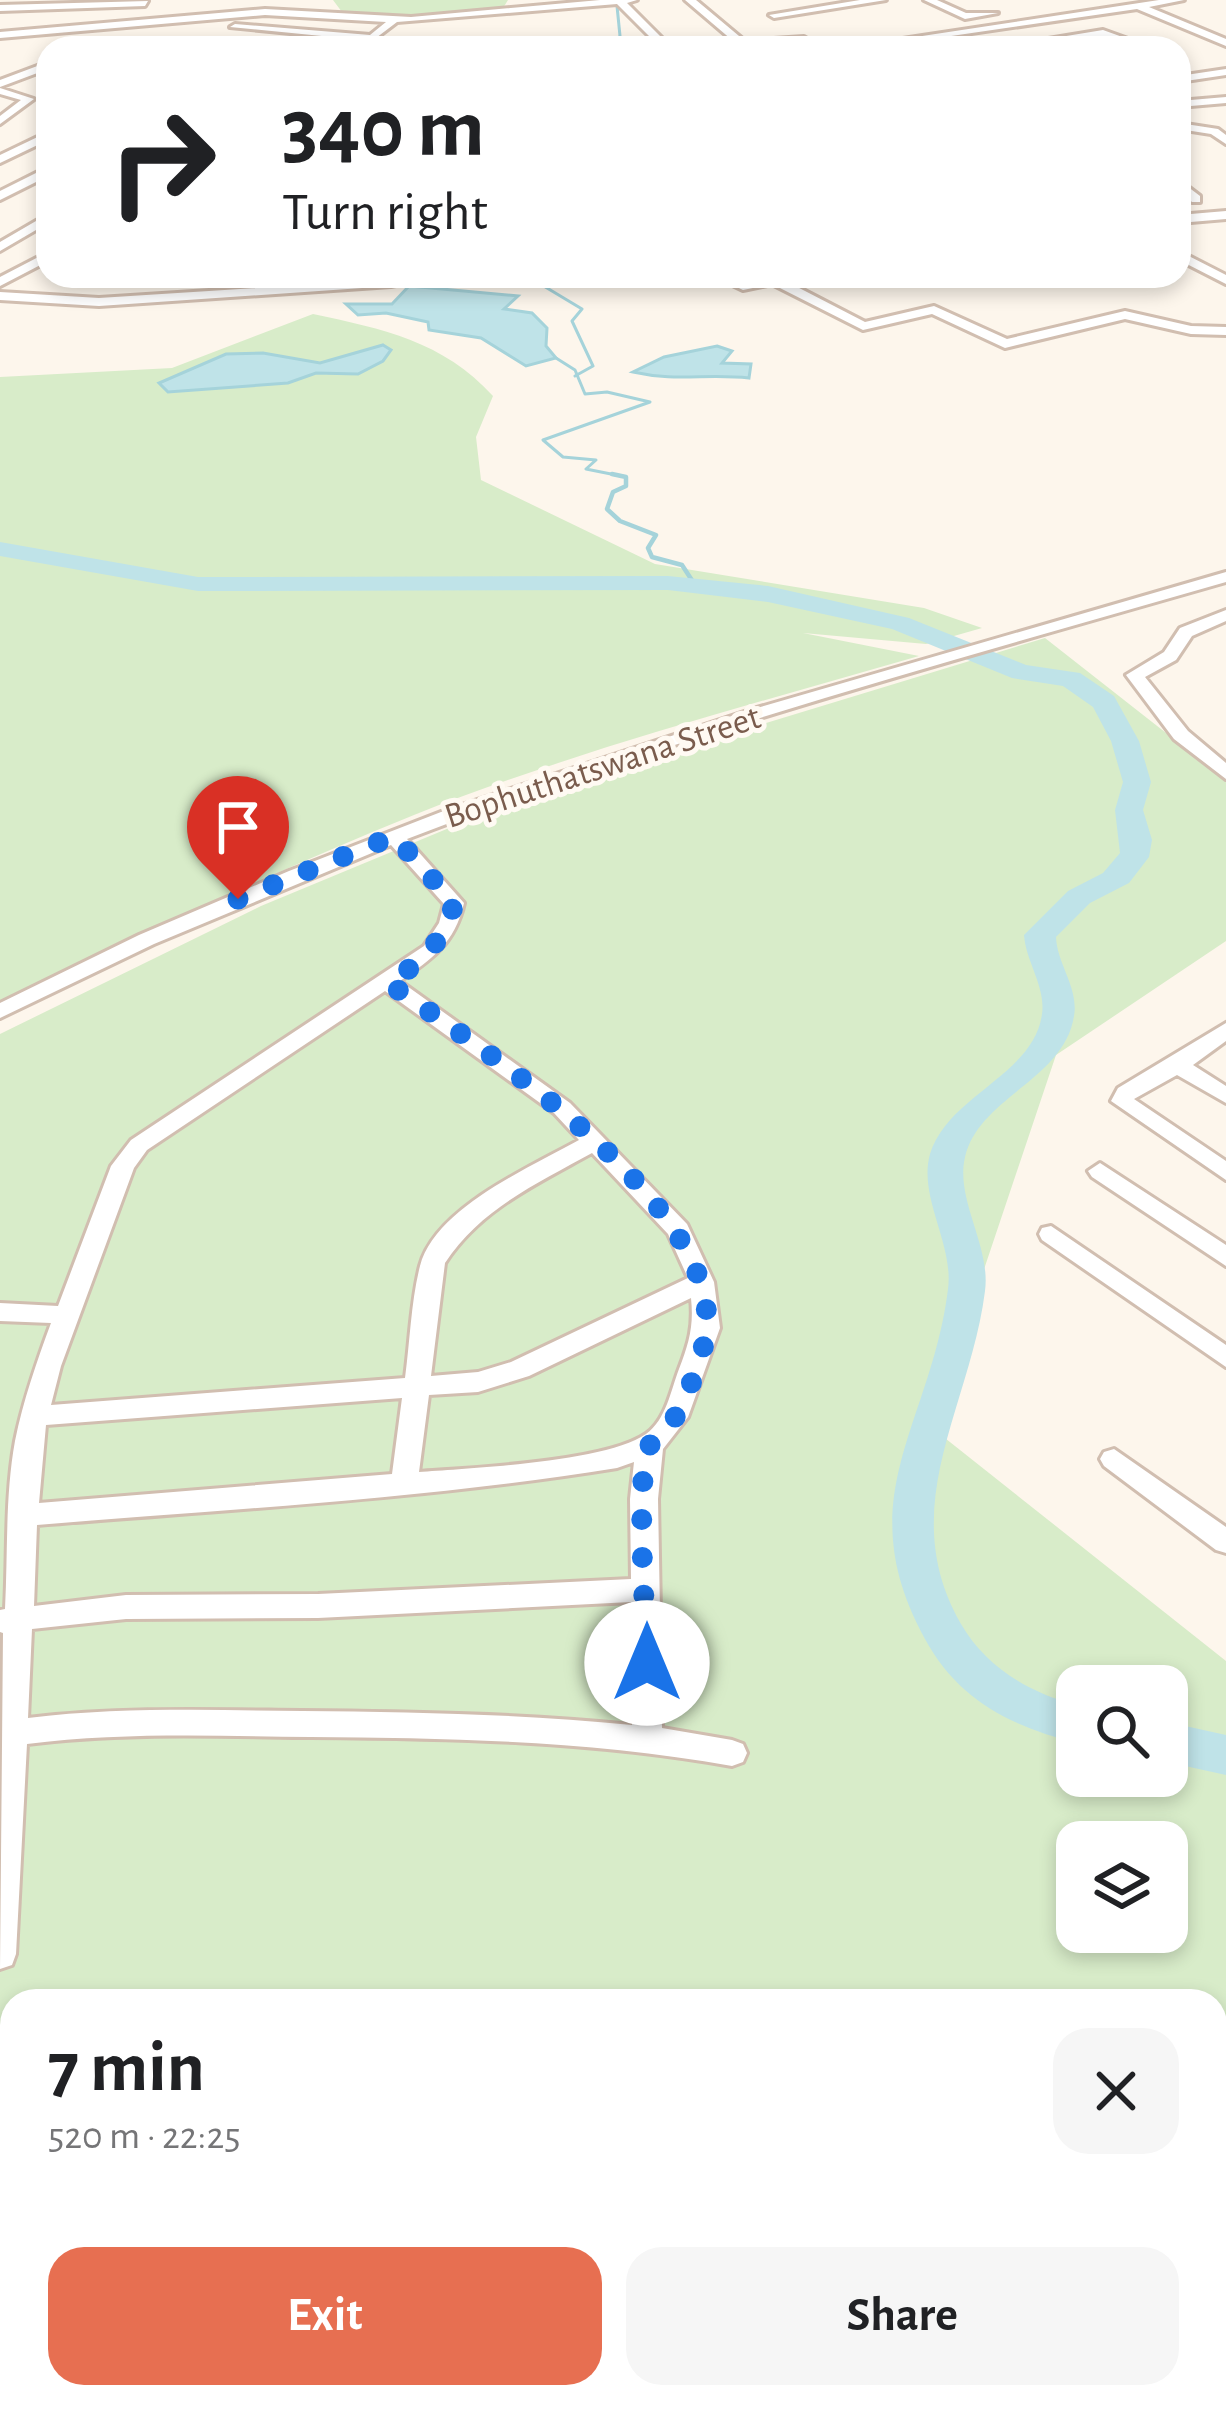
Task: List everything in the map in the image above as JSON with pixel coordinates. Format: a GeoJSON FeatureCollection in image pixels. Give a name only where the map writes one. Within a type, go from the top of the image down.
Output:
{"type":"FeatureCollection","features":[{"type":"Feature","properties":{"kind":"street"},"geometry":{"type":"LineString","coordinates":[[0,35],[286,12],[394,20],[521,5],[632,0]]}},
{"type":"Feature","properties":{"kind":"street"},"geometry":{"type":"LineString","coordinates":[[690,0],[733,36]]}},
{"type":"Feature","properties":{"kind":"street"},"geometry":{"type":"LineString","coordinates":[[755,0],[799,36]]}},
{"type":"Feature","properties":{"kind":"street"},"geometry":{"type":"LineString","coordinates":[[774,15],[826,3],[881,0]]}},
{"type":"Feature","properties":{"kind":"street"},"geometry":{"type":"LineString","coordinates":[[929,0],[965,16],[1019,9],[1042,20]]}},
{"type":"Feature","properties":{"kind":"street"},"geometry":{"type":"LineString","coordinates":[[931,36],[1179,0]]}},
{"type":"Feature","properties":{"kind":"street"},"geometry":{"type":"LineString","coordinates":[[0,8],[145,1],[150,21]]}},
{"type":"Feature","properties":{"kind":"street"},"geometry":{"type":"LineString","coordinates":[[618,1],[655,36]]}},
{"type":"Feature","properties":{"kind":"street"},"geometry":{"type":"LineString","coordinates":[[1138,6],[1226,43]]}},
{"type":"Feature","properties":{"kind":"street"},"geometry":{"type":"LineString","coordinates":[[219,16],[236,27],[347,36]]}},
{"type":"Feature","properties":{"kind":"street"},"geometry":{"type":"LineString","coordinates":[[374,36],[394,20]]}},
{"type":"Feature","properties":{"kind":"street"},"geometry":{"type":"LineString","coordinates":[[113,23],[126,36]]}},
{"type":"Feature","properties":{"kind":"street"},"geometry":{"type":"LineString","coordinates":[[0,35],[36,50]]}},
{"type":"Feature","properties":{"kind":"street"},"geometry":{"type":"LineString","coordinates":[[1082,36],[1112,36]]}},
{"type":"Feature","properties":{"kind":"street"},"geometry":{"type":"LineString","coordinates":[[1191,66],[1210,74]]}},
{"type":"Feature","properties":{"kind":"street"},"geometry":{"type":"LineString","coordinates":[[0,87],[36,72]]}},
{"type":"Feature","properties":{"kind":"street"},"geometry":{"type":"LineString","coordinates":[[1191,77],[1226,72]]}},
{"type":"Feature","properties":{"kind":"street"},"geometry":{"type":"LineString","coordinates":[[0,87],[29,99]]}},
{"type":"Feature","properties":{"kind":"street"},"geometry":{"type":"LineString","coordinates":[[0,121],[36,98]]}},
{"type":"Feature","properties":{"kind":"street"},"geometry":{"type":"LineString","coordinates":[[1191,103],[1226,100]]}},
{"type":"Feature","properties":{"kind":"street"},"geometry":{"type":"LineString","coordinates":[[1191,127],[1214,130],[1226,141]]}},
{"type":"Feature","properties":{"kind":"street"},"geometry":{"type":"LineString","coordinates":[[0,160],[36,141]]}},
{"type":"Feature","properties":{"kind":"street"},"geometry":{"type":"LineString","coordinates":[[0,196],[36,177]]}},
{"type":"Feature","properties":{"kind":"street"},"geometry":{"type":"LineString","coordinates":[[1191,219],[1226,215]]}},
{"type":"Feature","properties":{"kind":"street"},"geometry":{"type":"LineString","coordinates":[[1205,218],[1226,230]]}},
{"type":"Feature","properties":{"kind":"street"},"geometry":{"type":"LineString","coordinates":[[0,247],[36,225]]}},
{"type":"Feature","properties":{"kind":"street"},"geometry":{"type":"LineString","coordinates":[[1191,261],[1226,280]]}},
{"type":"Feature","properties":{"kind":"street"},"geometry":{"type":"LineString","coordinates":[[0,282],[36,262]]}},
{"type":"Feature","properties":{"kind":"street"},"geometry":{"type":"LineString","coordinates":[[189,294],[192,288]]}},
{"type":"Feature","properties":{"kind":"street"},"geometry":{"type":"LineString","coordinates":[[0,296],[99,302],[290,288]]}},
{"type":"Feature","properties":{"kind":"street"},"geometry":{"type":"LineString","coordinates":[[790,288],[863,326],[934,310],[1005,344],[1124,315],[1208,333],[1226,331]]}},
{"type":"Feature","properties":{"kind":"street"},"geometry":{"type":"LineString","coordinates":[[0,311],[28,299]]}},
{"type":"Feature","properties":{"kind":"street"},"geometry":{"type":"LineString","coordinates":[[1208,333],[1226,347]]}},
{"type":"Feature","properties":{"kind":"street","name":"Bophuthatswana Street"},"geometry":{"type":"LineString","coordinates":[[0,1011],[194,918],[394,836],[575,770],[1226,577]]}},
{"type":"Feature","properties":{"kind":"street"},"geometry":{"type":"LineString","coordinates":[[1226,615],[1186,632],[1170,656],[1140,668],[1135,675],[1181,735],[1226,772]]}},
{"type":"Feature","properties":{"kind":"street"},"geometry":{"type":"LineString","coordinates":[[0,1954],[8,1620],[35,1416],[67,1315],[123,1166],[139,1145],[432,950],[449,923],[454,903],[394,836]]}},
{"type":"Feature","properties":{"kind":"street"},"geometry":{"type":"LineString","coordinates":[[21,1515],[404,1486],[617,1458],[650,1443],[675,1417],[707,1328],[702,1282],[678,1230],[548,1096],[388,983]]}},
{"type":"Feature","properties":{"kind":"street"},"geometry":{"type":"LineString","coordinates":[[1226,1030],[1178,1066],[1126,1093],[1122,1101],[1226,1172]]}},
{"type":"Feature","properties":{"kind":"street"},"geometry":{"type":"LineString","coordinates":[[1178,1066],[1226,1096]]}},
{"type":"Feature","properties":{"kind":"street"},"geometry":{"type":"LineString","coordinates":[[404,1486],[433,1262],[447,1234],[482,1207],[594,1142]]}},
{"type":"Feature","properties":{"kind":"street"},"geometry":{"type":"LineString","coordinates":[[1100,1171],[1226,1257]]}},
{"type":"Feature","properties":{"kind":"street"},"geometry":{"type":"LineString","coordinates":[[1052,1234],[1226,1358]]}},
{"type":"Feature","properties":{"kind":"street"},"geometry":{"type":"LineString","coordinates":[[35,1416],[478,1382],[520,1369],[702,1282]]}},
{"type":"Feature","properties":{"kind":"street"},"geometry":{"type":"LineString","coordinates":[[0,1312],[67,1315]]}},
{"type":"Feature","properties":{"kind":"street"},"geometry":{"type":"LineString","coordinates":[[647,1736],[644,1499],[650,1443]]}},
{"type":"Feature","properties":{"kind":"street"},"geometry":{"type":"LineString","coordinates":[[1114,1459],[1226,1542]]}},
{"type":"Feature","properties":{"kind":"street"},"geometry":{"type":"LineString","coordinates":[[8,1620],[126,1607],[341,1606],[646,1590]]}},
{"type":"Feature","properties":{"kind":"street"},"geometry":{"type":"LineString","coordinates":[[5,1733],[182,1723],[422,1725],[647,1736],[732,1753]]}},
{"type":"Feature","properties":{"kind":"green space"},"geometry":{"type":"Polygon","coordinates":[[[333,0],[508,0],[503,8],[399,17],[342,12],[333,0]]]}},
{"type":"Feature","properties":{"kind":"green space"},"geometry":{"type":"Polygon","coordinates":[[[313,314],[388,332],[454,362],[493,396],[476,437],[481,480],[655,564],[924,608],[982,628],[926,644],[803,633],[919,656],[601,749],[414,815],[205,906],[0,1006],[0,377],[172,368],[313,314]]]}},
{"type":"Feature","properties":{"kind":"green space"},"geometry":{"type":"Polygon","coordinates":[[[1045,638],[1226,780],[1226,941],[1056,1055],[931,1427],[1226,1661],[1226,1989],[0,1989],[0,1034],[261,906],[524,797],[1045,638]]]}},
{"type":"Feature","properties":{"kind":"water"},"geometry":{"type":"Polygon","coordinates":[[[407,288],[518,296],[504,309],[532,313],[547,328],[546,346],[556,358],[526,366],[481,338],[429,330],[428,322],[386,313],[358,315],[346,304],[392,304],[407,288]]]}},
{"type":"Feature","properties":{"kind":"water"},"geometry":{"type":"Polygon","coordinates":[[[383,345],[391,350],[383,361],[358,374],[316,373],[288,383],[168,392],[159,383],[226,354],[263,353],[320,363],[383,345]]]}},
{"type":"Feature","properties":{"kind":"water"},"geometry":{"type":"Polygon","coordinates":[[[717,346],[732,351],[722,363],[751,364],[749,378],[633,372],[664,357],[717,346]]]}},
{"type":"Feature","properties":{"kind":"waterway"},"geometry":{"type":"LineString","coordinates":[[617,6],[620,36]]}},
{"type":"Feature","properties":{"kind":"waterway"},"geometry":{"type":"LineString","coordinates":[[547,288],[582,309],[572,321],[593,366],[577,375]]}},
{"type":"Feature","properties":{"kind":"waterway"},"geometry":{"type":"LineString","coordinates":[[556,358],[577,375]]}},
{"type":"Feature","properties":{"kind":"waterway"},"geometry":{"type":"LineString","coordinates":[[577,375],[585,394],[607,392],[650,402],[543,440],[563,457],[596,460],[586,469],[626,477]]}},
{"type":"Feature","properties":{"kind":"waterway"},"geometry":{"type":"LineString","coordinates":[[612,474],[626,477]]}},
{"type":"Feature","properties":{"kind":"waterway"},"geometry":{"type":"LineString","coordinates":[[626,477],[626,486],[613,492],[607,509],[620,521],[656,535],[648,548],[652,557],[682,565],[695,585]]}},
{"type":"Feature","properties":{"kind":"waterway"},"geometry":{"type":"LineString","coordinates":[[0,549],[198,584],[668,583],[768,594],[900,623],[1021,672],[1071,679],[1104,702],[1125,741],[1137,782],[1129,810],[1137,840],[1134,857],[1118,868],[1118,877],[1079,897],[1040,935],[1058,999],[1057,1022],[1035,1059],[970,1118],[948,1154],[947,1182],[965,1252],[967,1287],[958,1335],[918,1467],[911,1510],[912,1553],[924,1597],[950,1644],[990,1687],[1022,1706],[1056,1718]]}},
{"type":"Feature","properties":{"kind":"waterway"},"geometry":{"type":"LineString","coordinates":[[1188,1747],[1226,1755]]}},
{"type":"Feature","properties":{"kind":"route"},"geometry":{"type":"LineString","coordinates":[[238,899],[394,836],[454,903],[449,923],[432,950],[388,983],[562,1108],[678,1230],[702,1282],[707,1328],[675,1417],[657,1441],[650,1443],[644,1499],[647,1663]]}}]}
